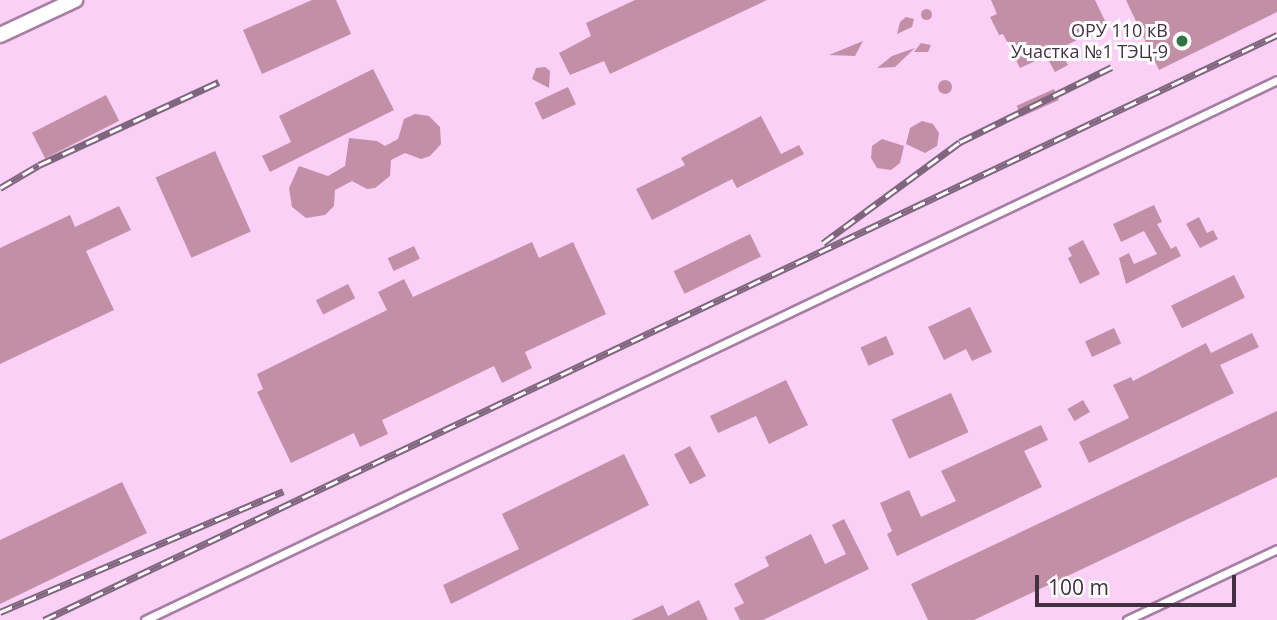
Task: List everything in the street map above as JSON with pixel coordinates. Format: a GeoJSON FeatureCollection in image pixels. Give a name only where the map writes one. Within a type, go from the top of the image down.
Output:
{"type":"FeatureCollection","features":[{"type":"Feature","properties":{"kind":"street"},"geometry":{"type":"LineString","coordinates":[[0,36],[75,0]]}},
{"type":"Feature","properties":{"kind":"lane"},"geometry":{"type":"LineString","coordinates":[[145,620],[1277,80]]}},
{"type":"Feature","properties":{"kind":"lane"},"geometry":{"type":"LineString","coordinates":[[1127,620],[1277,549]]}},
{"type":"Feature","properties":{"kind":"building"},"geometry":{"type":"Polygon","coordinates":[[[312,0],[336,0],[351,34],[262,74],[243,30],[312,0]]]}},
{"type":"Feature","properties":{"kind":"building"},"geometry":{"type":"Polygon","coordinates":[[[635,0],[767,0],[610,74],[604,61],[570,75],[559,53],[591,36],[586,23],[635,0]]]}},
{"type":"Feature","properties":{"kind":"building"},"geometry":{"type":"Polygon","coordinates":[[[991,0],[1095,0],[1107,25],[1059,49],[1068,65],[1055,72],[1046,56],[1020,68],[1003,34],[999,35],[990,17],[997,14],[991,0]]]}},
{"type":"Feature","properties":{"kind":"building","name":"ОРУ 110 кВ Участка №1 ТЭЦ-9"},"geometry":{"type":"Polygon","coordinates":[[[1126,0],[1277,0],[1277,12],[1159,70],[1126,0]]]}},
{"type":"Feature","properties":{"kind":"building"},"geometry":{"type":"Polygon","coordinates":[[[926,8],[932,14],[926,20],[920,14],[926,8]]]}},
{"type":"Feature","properties":{"kind":"building"},"geometry":{"type":"Polygon","coordinates":[[[906,17],[914,19],[912,27],[897,34],[900,22],[906,17]]]}},
{"type":"Feature","properties":{"kind":"building"},"geometry":{"type":"Polygon","coordinates":[[[863,41],[855,56],[829,55],[863,41]]]}},
{"type":"Feature","properties":{"kind":"building"},"geometry":{"type":"Polygon","coordinates":[[[921,43],[931,45],[928,52],[914,52],[921,43]]]}},
{"type":"Feature","properties":{"kind":"building"},"geometry":{"type":"Polygon","coordinates":[[[915,48],[895,67],[877,68],[892,56],[915,48]]]}},
{"type":"Feature","properties":{"kind":"building"},"geometry":{"type":"Polygon","coordinates":[[[545,67],[550,71],[549,88],[532,79],[536,68],[545,67]]]}},
{"type":"Feature","properties":{"kind":"building"},"geometry":{"type":"Polygon","coordinates":[[[373,69],[394,110],[270,172],[262,156],[291,142],[279,116],[373,69]]]}},
{"type":"Feature","properties":{"kind":"building"},"geometry":{"type":"Polygon","coordinates":[[[942,80],[948,80],[952,87],[948,94],[942,94],[938,90],[938,84],[942,80]]]}},
{"type":"Feature","properties":{"kind":"building"},"geometry":{"type":"Polygon","coordinates":[[[568,87],[576,104],[542,120],[534,103],[568,87]]]}},
{"type":"Feature","properties":{"kind":"building"},"geometry":{"type":"Polygon","coordinates":[[[1054,89],[1059,100],[1021,117],[1017,106],[1054,89]]]}},
{"type":"Feature","properties":{"kind":"building"},"geometry":{"type":"Polygon","coordinates":[[[106,95],[119,121],[45,159],[32,133],[106,95]]]}},
{"type":"Feature","properties":{"kind":"building"},"geometry":{"type":"Polygon","coordinates":[[[415,114],[429,116],[440,127],[441,144],[430,156],[421,159],[405,153],[391,160],[390,176],[375,188],[367,189],[352,181],[335,190],[334,206],[325,215],[306,218],[292,207],[289,188],[299,166],[328,176],[345,166],[349,138],[377,141],[385,146],[398,139],[404,119],[415,114]]]}},
{"type":"Feature","properties":{"kind":"building"},"geometry":{"type":"Polygon","coordinates":[[[761,116],[781,154],[799,145],[804,154],[737,188],[732,179],[652,220],[636,189],[685,165],[681,158],[761,116]]]}},
{"type":"Feature","properties":{"kind":"building"},"geometry":{"type":"Polygon","coordinates":[[[922,121],[933,124],[939,133],[937,146],[925,153],[906,144],[910,128],[922,121]]]}},
{"type":"Feature","properties":{"kind":"building"},"geometry":{"type":"Polygon","coordinates":[[[882,139],[904,146],[900,163],[891,170],[877,168],[871,158],[872,146],[882,139]]]}},
{"type":"Feature","properties":{"kind":"building"},"geometry":{"type":"Polygon","coordinates":[[[215,151],[251,231],[191,258],[156,177],[215,151]]]}},
{"type":"Feature","properties":{"kind":"building"},"geometry":{"type":"Polygon","coordinates":[[[1154,205],[1162,222],[1157,224],[1171,249],[1176,246],[1181,256],[1126,284],[1119,258],[1129,253],[1134,264],[1157,254],[1144,231],[1121,242],[1113,224],[1154,205]]]}},
{"type":"Feature","properties":{"kind":"building"},"geometry":{"type":"Polygon","coordinates":[[[119,206],[131,230],[86,251],[114,310],[0,364],[0,248],[70,215],[75,227],[119,206]]]}},
{"type":"Feature","properties":{"kind":"building"},"geometry":{"type":"Polygon","coordinates":[[[1199,217],[1207,233],[1213,230],[1218,239],[1200,248],[1186,224],[1199,217]]]}},
{"type":"Feature","properties":{"kind":"building"},"geometry":{"type":"Polygon","coordinates":[[[750,234],[761,256],[685,294],[674,271],[750,234]]]}},
{"type":"Feature","properties":{"kind":"building"},"geometry":{"type":"Polygon","coordinates":[[[1083,240],[1100,274],[1080,284],[1068,258],[1072,256],[1068,248],[1083,240]]]}},
{"type":"Feature","properties":{"kind":"building"},"geometry":{"type":"Polygon","coordinates":[[[532,242],[539,258],[573,242],[606,314],[525,352],[532,368],[502,383],[494,366],[382,420],[388,434],[360,447],[354,433],[291,463],[257,392],[263,389],[257,374],[387,310],[378,292],[404,279],[413,297],[532,242]]]}},
{"type":"Feature","properties":{"kind":"building"},"geometry":{"type":"Polygon","coordinates":[[[414,246],[420,259],[394,271],[388,258],[414,246]]]}},
{"type":"Feature","properties":{"kind":"building"},"geometry":{"type":"Polygon","coordinates":[[[1234,275],[1245,297],[1182,328],[1171,306],[1234,275]]]}},
{"type":"Feature","properties":{"kind":"building"},"geometry":{"type":"Polygon","coordinates":[[[348,284],[355,298],[323,315],[316,300],[348,284]]]}},
{"type":"Feature","properties":{"kind":"building"},"geometry":{"type":"Polygon","coordinates":[[[970,307],[992,352],[972,361],[966,349],[944,360],[928,327],[970,307]]]}},
{"type":"Feature","properties":{"kind":"building"},"geometry":{"type":"Polygon","coordinates":[[[1114,328],[1121,343],[1092,357],[1085,342],[1114,328]]]}},
{"type":"Feature","properties":{"kind":"building"},"geometry":{"type":"Polygon","coordinates":[[[1252,333],[1259,347],[1220,365],[1234,393],[1089,463],[1079,442],[1129,418],[1113,385],[1131,377],[1133,381],[1206,343],[1211,353],[1252,333]]]}},
{"type":"Feature","properties":{"kind":"building"},"geometry":{"type":"Polygon","coordinates":[[[886,336],[894,354],[869,366],[860,347],[886,336]]]}},
{"type":"Feature","properties":{"kind":"building"},"geometry":{"type":"Polygon","coordinates":[[[786,380],[808,425],[769,444],[756,416],[718,433],[710,416],[786,380]]]}},
{"type":"Feature","properties":{"kind":"building"},"geometry":{"type":"Polygon","coordinates":[[[951,393],[968,432],[909,459],[892,419],[951,393]]]}},
{"type":"Feature","properties":{"kind":"building"},"geometry":{"type":"Polygon","coordinates":[[[1083,400],[1090,412],[1074,421],[1067,409],[1083,400]]]}},
{"type":"Feature","properties":{"kind":"building"},"geometry":{"type":"Polygon","coordinates":[[[1277,411],[1277,477],[974,620],[928,620],[911,584],[1277,411]]]}},
{"type":"Feature","properties":{"kind":"building"},"geometry":{"type":"Polygon","coordinates":[[[1041,425],[1048,440],[1024,451],[1042,487],[897,556],[887,534],[892,531],[880,503],[909,490],[921,517],[956,501],[941,471],[1041,425]]]}},
{"type":"Feature","properties":{"kind":"building"},"geometry":{"type":"Polygon","coordinates":[[[690,446],[706,476],[690,484],[674,454],[690,446]]]}},
{"type":"Feature","properties":{"kind":"building"},"geometry":{"type":"Polygon","coordinates":[[[624,454],[649,505],[451,604],[443,585],[519,549],[502,514],[624,454]]]}},
{"type":"Feature","properties":{"kind":"building"},"geometry":{"type":"Polygon","coordinates":[[[122,482],[147,533],[0,604],[0,540],[122,482]]]}},
{"type":"Feature","properties":{"kind":"building"},"geometry":{"type":"Polygon","coordinates":[[[844,519],[869,569],[763,620],[740,620],[734,608],[744,603],[734,584],[769,566],[765,557],[811,534],[825,564],[846,554],[832,525],[844,519]]]}},
{"type":"Feature","properties":{"kind":"building"},"geometry":{"type":"Polygon","coordinates":[[[699,600],[708,620],[631,620],[663,605],[668,616],[699,600]]]}},
{"type":"Feature","properties":{"kind":"railway"},"geometry":{"type":"LineString","coordinates":[[44,620],[1277,35]]}},
{"type":"Feature","properties":{"kind":"railway"},"geometry":{"type":"LineString","coordinates":[[823,243],[960,142],[1112,67]]}},
{"type":"Feature","properties":{"kind":"railway"},"geometry":{"type":"LineString","coordinates":[[0,188],[39,165],[219,82]]}},
{"type":"Feature","properties":{"kind":"railway"},"geometry":{"type":"LineString","coordinates":[[0,612],[283,491]]}},
{"type":"Feature","properties":{"kind":"place","name":"ОРУ 110 кВ Участка №1 ТЭЦ-9"},"geometry":{"type":"Point","coordinates":[1182,41]}}]}
